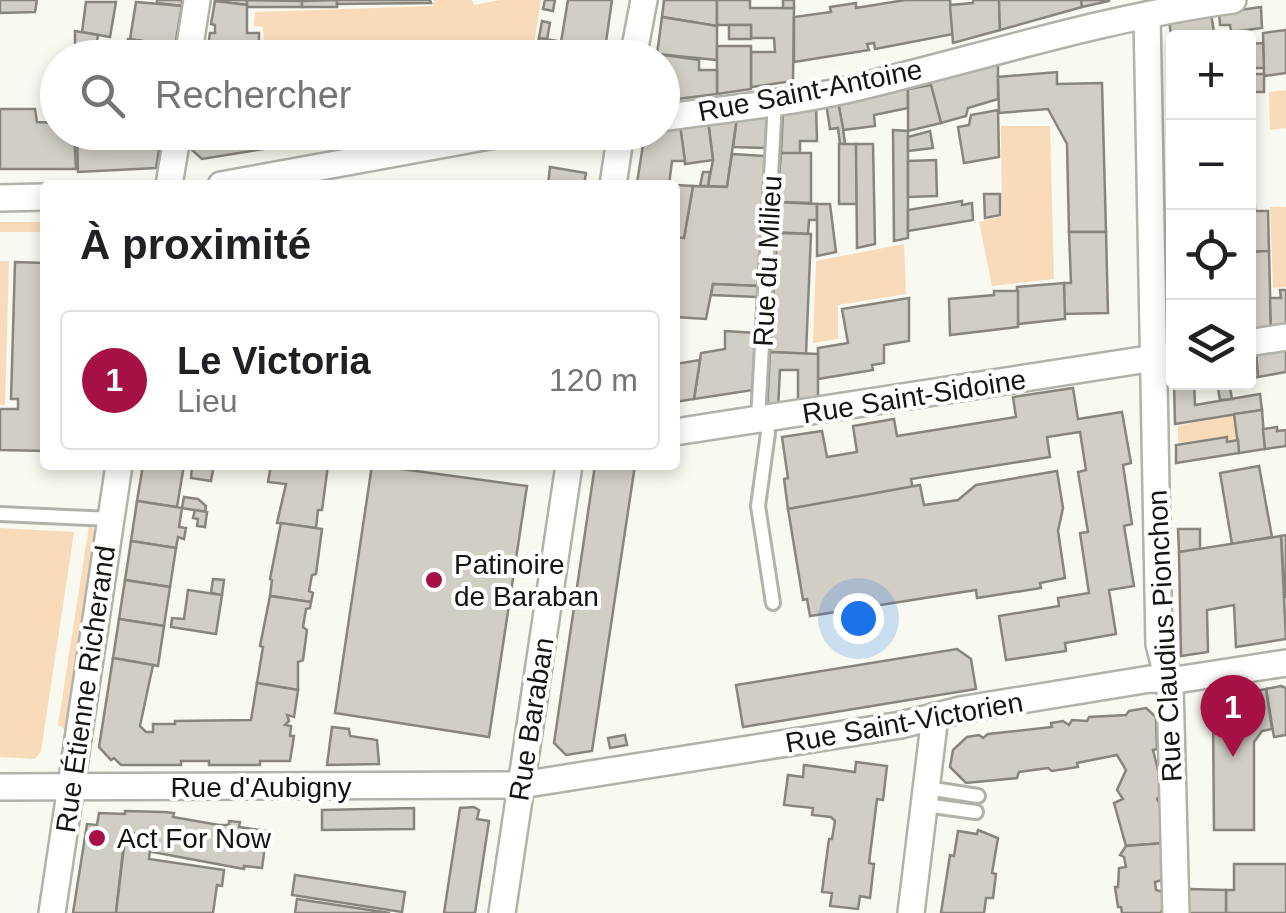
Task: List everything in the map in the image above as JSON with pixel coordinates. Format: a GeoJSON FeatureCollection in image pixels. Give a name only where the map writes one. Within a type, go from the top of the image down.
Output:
{"type":"FeatureCollection","features":[{"type":"Feature","properties":{"kind":"street"},"geometry":{"type":"LineString","coordinates":[[191,40],[197,0]]}},
{"type":"Feature","properties":{"kind":"street"},"geometry":{"type":"LineString","coordinates":[[637,40],[644,0]]}},
{"type":"Feature","properties":{"kind":"street","name":"Rue Saint-Antoine"},"geometry":{"type":"LineString","coordinates":[[680,115],[864,86],[1159,10],[1233,0]]}},
{"type":"Feature","properties":{"kind":"street","name":"Rue Claudius Pionchon"},"geometry":{"type":"LineString","coordinates":[[1147,15],[1163,356],[1160,644],[1168,680],[1176,913]]}},
{"type":"Feature","properties":{"kind":"street"},"geometry":{"type":"LineString","coordinates":[[170,180],[175,150]]}},
{"type":"Feature","properties":{"kind":"street"},"geometry":{"type":"LineString","coordinates":[[248,180],[413,150]]}},
{"type":"Feature","properties":{"kind":"street"},"geometry":{"type":"LineString","coordinates":[[614,180],[618,150]]}},
{"type":"Feature","properties":{"kind":"street"},"geometry":{"type":"LineString","coordinates":[[0,198],[40,197]]}},
{"type":"Feature","properties":{"kind":"street"},"geometry":{"type":"LineString","coordinates":[[1256,342],[1286,337]]}},
{"type":"Feature","properties":{"kind":"street","name":"Rue Saint-Sidoine"},"geometry":{"type":"LineString","coordinates":[[680,431],[1163,356]]}},
{"type":"Feature","properties":{"kind":"street","name":"Rue Étienne Richerand"},"geometry":{"type":"LineString","coordinates":[[52,913],[118,470]]}},
{"type":"Feature","properties":{"kind":"street","name":"Rue Baraban"},"geometry":{"type":"LineString","coordinates":[[502,913],[569,470]]}},
{"type":"Feature","properties":{"kind":"street","name":"Rue Saint-Victorien"},"geometry":{"type":"LineString","coordinates":[[522,785],[900,725],[1150,679],[1168,680],[1286,663]]}},
{"type":"Feature","properties":{"kind":"street"},"geometry":{"type":"LineString","coordinates":[[911,913],[935,716]]}},
{"type":"Feature","properties":{"kind":"street","name":"Rue d'Aubigny"},"geometry":{"type":"LineString","coordinates":[[0,786],[522,785]]}},
{"type":"Feature","properties":{"kind":"lane","name":"Rue du Milieu"},"geometry":{"type":"LineString","coordinates":[[773,604],[758,506],[768,433],[762,420],[775,101]]}},
{"type":"Feature","properties":{"kind":"lane"},"geometry":{"type":"LineString","coordinates":[[0,514],[111,519]]}},
{"type":"Feature","properties":{"kind":"lane"},"geometry":{"type":"LineString","coordinates":[[926,796],[978,796]]}},
{"type":"Feature","properties":{"kind":"lane"},"geometry":{"type":"LineString","coordinates":[[926,796],[976,812]]}},
{"type":"Feature","properties":{"kind":"shaded area"},"geometry":{"type":"Polygon","coordinates":[[[434,0],[472,0],[474,5],[541,0],[535,40],[264,40],[263,27],[254,26],[255,12],[433,6],[434,0]]]}},
{"type":"Feature","properties":{"kind":"shaded area"},"geometry":{"type":"Polygon","coordinates":[[[1286,90],[1286,128],[1270,130],[1269,92],[1286,90]]]}},
{"type":"Feature","properties":{"kind":"shaded area"},"geometry":{"type":"Polygon","coordinates":[[[1001,126],[1050,126],[1054,279],[992,286],[979,222],[1002,216],[1001,126]]]}},
{"type":"Feature","properties":{"kind":"shaded area"},"geometry":{"type":"Polygon","coordinates":[[[1270,207],[1286,207],[1286,287],[1273,288],[1270,207]]]}},
{"type":"Feature","properties":{"kind":"shaded area"},"geometry":{"type":"Polygon","coordinates":[[[0,222],[40,222],[40,232],[0,232],[0,222]]]}},
{"type":"Feature","properties":{"kind":"shaded area"},"geometry":{"type":"Polygon","coordinates":[[[904,244],[906,294],[838,305],[838,339],[813,343],[816,261],[904,244]]]}},
{"type":"Feature","properties":{"kind":"shaded area"},"geometry":{"type":"Polygon","coordinates":[[[0,261],[9,261],[5,405],[0,405],[0,261]]]}},
{"type":"Feature","properties":{"kind":"shaded area"},"geometry":{"type":"Polygon","coordinates":[[[1233,415],[1236,439],[1229,440],[1227,436],[1178,443],[1178,426],[1233,415]]]}},
{"type":"Feature","properties":{"kind":"shaded area"},"geometry":{"type":"Polygon","coordinates":[[[89,526],[101,533],[71,733],[58,725],[89,526]]]}},
{"type":"Feature","properties":{"kind":"shaded area"},"geometry":{"type":"Polygon","coordinates":[[[0,528],[74,532],[41,751],[35,759],[0,757],[0,528]]]}},
{"type":"Feature","properties":{"kind":"building"},"geometry":{"type":"Polygon","coordinates":[[[0,0],[37,0],[35,12],[0,13],[0,0]]]}},
{"type":"Feature","properties":{"kind":"building"},"geometry":{"type":"Polygon","coordinates":[[[182,0],[182,6],[157,3],[182,0]]]}},
{"type":"Feature","properties":{"kind":"building"},"geometry":{"type":"Polygon","coordinates":[[[215,0],[247,0],[247,5],[215,1],[215,0]]]}},
{"type":"Feature","properties":{"kind":"building"},"geometry":{"type":"Polygon","coordinates":[[[247,0],[302,1],[302,7],[247,7],[247,0]]]}},
{"type":"Feature","properties":{"kind":"building"},"geometry":{"type":"Polygon","coordinates":[[[337,0],[337,7],[302,7],[302,1],[337,0]]]}},
{"type":"Feature","properties":{"kind":"building"},"geometry":{"type":"Polygon","coordinates":[[[337,0],[430,0],[431,3],[337,4],[337,0]]]}},
{"type":"Feature","properties":{"kind":"building"},"geometry":{"type":"Polygon","coordinates":[[[545,0],[555,0],[553,11],[543,9],[545,0]]]}},
{"type":"Feature","properties":{"kind":"building"},"geometry":{"type":"Polygon","coordinates":[[[568,0],[612,0],[606,40],[561,40],[568,0]]]}},
{"type":"Feature","properties":{"kind":"building"},"geometry":{"type":"Polygon","coordinates":[[[664,0],[717,0],[717,26],[662,17],[664,0]]]}},
{"type":"Feature","properties":{"kind":"building"},"geometry":{"type":"Polygon","coordinates":[[[717,0],[750,0],[750,8],[794,8],[793,81],[751,87],[751,52],[775,52],[774,38],[751,38],[751,25],[717,25],[717,0]]]}},
{"type":"Feature","properties":{"kind":"building"},"geometry":{"type":"Polygon","coordinates":[[[783,0],[794,0],[794,8],[783,8],[783,0]]]}},
{"type":"Feature","properties":{"kind":"building"},"geometry":{"type":"Polygon","coordinates":[[[905,0],[950,0],[953,34],[875,49],[874,43],[867,44],[869,50],[794,62],[794,17],[831,12],[830,7],[856,3],[856,8],[905,0]]]}},
{"type":"Feature","properties":{"kind":"building"},"geometry":{"type":"Polygon","coordinates":[[[999,0],[1000,30],[953,43],[950,5],[999,0]]]}},
{"type":"Feature","properties":{"kind":"building"},"geometry":{"type":"Polygon","coordinates":[[[999,0],[1081,0],[1082,7],[1000,30],[999,0]]]}},
{"type":"Feature","properties":{"kind":"building"},"geometry":{"type":"Polygon","coordinates":[[[1081,0],[1109,0],[1109,1],[1082,7],[1081,0]]]}},
{"type":"Feature","properties":{"kind":"building"},"geometry":{"type":"Polygon","coordinates":[[[215,1],[247,5],[247,33],[259,33],[259,40],[209,40],[210,33],[215,33],[215,25],[211,24],[215,1]]]}},
{"type":"Feature","properties":{"kind":"building"},"geometry":{"type":"Polygon","coordinates":[[[86,2],[116,2],[110,37],[82,32],[86,2]]]}},
{"type":"Feature","properties":{"kind":"building"},"geometry":{"type":"Polygon","coordinates":[[[136,2],[182,6],[176,40],[130,39],[136,2]]]}},
{"type":"Feature","properties":{"kind":"building"},"geometry":{"type":"Polygon","coordinates":[[[1261,7],[1262,28],[1231,30],[1230,25],[1220,25],[1219,13],[1261,7]]]}},
{"type":"Feature","properties":{"kind":"building"},"geometry":{"type":"Polygon","coordinates":[[[1211,14],[1214,30],[1170,30],[1169,20],[1211,14]]]}},
{"type":"Feature","properties":{"kind":"building"},"geometry":{"type":"Polygon","coordinates":[[[662,17],[717,26],[717,60],[680,56],[680,40],[659,40],[662,17]]]}},
{"type":"Feature","properties":{"kind":"building"},"geometry":{"type":"Polygon","coordinates":[[[542,21],[550,23],[547,39],[539,38],[542,21]]]}},
{"type":"Feature","properties":{"kind":"building"},"geometry":{"type":"Polygon","coordinates":[[[729,25],[751,25],[751,39],[729,39],[729,25]]]}},
{"type":"Feature","properties":{"kind":"building"},"geometry":{"type":"Polygon","coordinates":[[[1286,30],[1286,73],[1264,76],[1263,33],[1286,30]]]}},
{"type":"Feature","properties":{"kind":"building"},"geometry":{"type":"Polygon","coordinates":[[[75,31],[98,35],[97,40],[75,40],[75,31]]]}},
{"type":"Feature","properties":{"kind":"building"},"geometry":{"type":"Polygon","coordinates":[[[1256,43],[1263,43],[1264,68],[1256,68],[1256,43]]]}},
{"type":"Feature","properties":{"kind":"building"},"geometry":{"type":"Polygon","coordinates":[[[717,46],[751,46],[751,89],[717,94],[717,46]]]}},
{"type":"Feature","properties":{"kind":"building"},"geometry":{"type":"Polygon","coordinates":[[[680,57],[699,60],[699,70],[717,70],[717,94],[680,99],[680,57]]]}},
{"type":"Feature","properties":{"kind":"building"},"geometry":{"type":"Polygon","coordinates":[[[998,59],[998,99],[968,108],[966,116],[941,123],[929,79],[998,59]]]}},
{"type":"Feature","properties":{"kind":"building"},"geometry":{"type":"Polygon","coordinates":[[[1057,72],[1057,84],[1102,83],[1106,232],[1069,232],[1067,144],[1048,109],[999,113],[998,77],[1057,72]]]}},
{"type":"Feature","properties":{"kind":"building"},"geometry":{"type":"Polygon","coordinates":[[[1256,74],[1264,74],[1264,92],[1256,92],[1256,74]]]}},
{"type":"Feature","properties":{"kind":"building"},"geometry":{"type":"Polygon","coordinates":[[[908,85],[908,108],[874,115],[875,126],[843,130],[838,102],[908,85]]]}},
{"type":"Feature","properties":{"kind":"building"},"geometry":{"type":"Polygon","coordinates":[[[931,85],[941,123],[908,131],[908,89],[931,85]]]}},
{"type":"Feature","properties":{"kind":"building"},"geometry":{"type":"Polygon","coordinates":[[[838,102],[845,144],[840,144],[838,128],[830,129],[826,103],[838,102]]]}},
{"type":"Feature","properties":{"kind":"building"},"geometry":{"type":"Polygon","coordinates":[[[816,105],[817,141],[800,141],[800,154],[781,153],[783,112],[816,105]]]}},
{"type":"Feature","properties":{"kind":"building"},"geometry":{"type":"Polygon","coordinates":[[[0,109],[35,109],[40,122],[40,150],[75,150],[76,169],[0,169],[0,109]]]}},
{"type":"Feature","properties":{"kind":"building"},"geometry":{"type":"Polygon","coordinates":[[[998,110],[999,157],[964,163],[958,127],[969,125],[971,115],[998,110]]]}},
{"type":"Feature","properties":{"kind":"building"},"geometry":{"type":"Polygon","coordinates":[[[767,115],[765,148],[733,147],[737,117],[767,115]]]}},
{"type":"Feature","properties":{"kind":"building"},"geometry":{"type":"Polygon","coordinates":[[[737,117],[727,187],[708,186],[713,160],[708,121],[737,117]]]}},
{"type":"Feature","properties":{"kind":"building"},"geometry":{"type":"Polygon","coordinates":[[[708,121],[713,160],[685,164],[680,125],[708,121]]]}},
{"type":"Feature","properties":{"kind":"building"},"geometry":{"type":"Polygon","coordinates":[[[680,125],[685,161],[672,161],[670,180],[637,180],[642,150],[680,150],[680,125]]]}},
{"type":"Feature","properties":{"kind":"building"},"geometry":{"type":"Polygon","coordinates":[[[893,130],[908,131],[908,238],[894,241],[893,130]]]}},
{"type":"Feature","properties":{"kind":"building"},"geometry":{"type":"Polygon","coordinates":[[[930,131],[933,148],[908,151],[908,137],[930,131]]]}},
{"type":"Feature","properties":{"kind":"building"},"geometry":{"type":"Polygon","coordinates":[[[839,144],[856,144],[857,204],[839,204],[839,144]]]}},
{"type":"Feature","properties":{"kind":"building"},"geometry":{"type":"Polygon","coordinates":[[[856,144],[873,144],[875,244],[857,248],[856,144]]]}},
{"type":"Feature","properties":{"kind":"building"},"geometry":{"type":"Polygon","coordinates":[[[77,150],[159,150],[156,168],[78,172],[77,150]]]}},
{"type":"Feature","properties":{"kind":"building"},"geometry":{"type":"Polygon","coordinates":[[[192,150],[258,150],[202,159],[192,150]]]}},
{"type":"Feature","properties":{"kind":"building"},"geometry":{"type":"Polygon","coordinates":[[[781,153],[811,153],[811,203],[777,202],[781,153]]]}},
{"type":"Feature","properties":{"kind":"building"},"geometry":{"type":"Polygon","coordinates":[[[732,154],[765,156],[758,286],[713,284],[706,319],[680,317],[680,238],[684,238],[693,186],[727,187],[732,154]]]}},
{"type":"Feature","properties":{"kind":"building"},"geometry":{"type":"Polygon","coordinates":[[[936,160],[937,196],[908,197],[908,161],[936,160]]]}},
{"type":"Feature","properties":{"kind":"building"},"geometry":{"type":"Polygon","coordinates":[[[550,167],[586,173],[585,180],[549,180],[550,167]]]}},
{"type":"Feature","properties":{"kind":"building"},"geometry":{"type":"Polygon","coordinates":[[[703,172],[710,172],[708,186],[700,186],[703,172]]]}},
{"type":"Feature","properties":{"kind":"building"},"geometry":{"type":"Polygon","coordinates":[[[680,185],[693,186],[684,238],[680,238],[680,185]]]}},
{"type":"Feature","properties":{"kind":"building"},"geometry":{"type":"Polygon","coordinates":[[[984,194],[1000,194],[1000,215],[985,218],[984,194]]]}},
{"type":"Feature","properties":{"kind":"building"},"geometry":{"type":"Polygon","coordinates":[[[962,201],[962,205],[972,203],[973,220],[908,231],[908,210],[962,201]]]}},
{"type":"Feature","properties":{"kind":"building"},"geometry":{"type":"Polygon","coordinates":[[[777,202],[817,204],[817,220],[809,220],[808,234],[776,232],[777,202]]]}},
{"type":"Feature","properties":{"kind":"building"},"geometry":{"type":"Polygon","coordinates":[[[817,204],[830,204],[836,252],[817,256],[817,204]]]}},
{"type":"Feature","properties":{"kind":"building"},"geometry":{"type":"Polygon","coordinates":[[[1256,211],[1268,211],[1269,251],[1256,252],[1256,211]]]}},
{"type":"Feature","properties":{"kind":"building"},"geometry":{"type":"Polygon","coordinates":[[[1069,232],[1106,232],[1108,313],[1064,314],[1064,283],[1071,283],[1069,232]]]}},
{"type":"Feature","properties":{"kind":"building"},"geometry":{"type":"Polygon","coordinates":[[[777,233],[811,234],[806,354],[770,352],[777,233]]]}},
{"type":"Feature","properties":{"kind":"building"},"geometry":{"type":"Polygon","coordinates":[[[1269,251],[1271,330],[1256,332],[1256,300],[1256,252],[1269,251]]]}},
{"type":"Feature","properties":{"kind":"building"},"geometry":{"type":"Polygon","coordinates":[[[15,262],[40,263],[40,451],[0,450],[0,409],[18,409],[18,399],[11,399],[15,262]]]}},
{"type":"Feature","properties":{"kind":"building"},"geometry":{"type":"Polygon","coordinates":[[[1064,283],[1065,319],[1018,324],[1017,287],[1064,283]]]}},
{"type":"Feature","properties":{"kind":"building"},"geometry":{"type":"Polygon","coordinates":[[[713,284],[758,286],[757,297],[711,295],[713,284]]]}},
{"type":"Feature","properties":{"kind":"building"},"geometry":{"type":"Polygon","coordinates":[[[1280,290],[1286,290],[1286,328],[1271,330],[1270,298],[1281,298],[1280,290]]]}},
{"type":"Feature","properties":{"kind":"building"},"geometry":{"type":"Polygon","coordinates":[[[994,291],[1018,291],[1018,327],[950,335],[949,299],[994,295],[994,291]]]}},
{"type":"Feature","properties":{"kind":"building"},"geometry":{"type":"Polygon","coordinates":[[[909,298],[909,341],[884,345],[884,363],[872,365],[873,370],[818,379],[818,348],[848,343],[842,309],[909,298]]]}},
{"type":"Feature","properties":{"kind":"building"},"geometry":{"type":"Polygon","coordinates":[[[725,331],[756,333],[753,390],[694,399],[701,353],[725,349],[725,331]]]}},
{"type":"Feature","properties":{"kind":"building"},"geometry":{"type":"Polygon","coordinates":[[[1286,350],[1286,372],[1258,377],[1256,354],[1286,350]]]}},
{"type":"Feature","properties":{"kind":"building"},"geometry":{"type":"Polygon","coordinates":[[[770,352],[818,354],[818,403],[790,407],[789,401],[798,400],[798,370],[780,370],[778,409],[767,411],[770,352]]]}},
{"type":"Feature","properties":{"kind":"building"},"geometry":{"type":"Polygon","coordinates":[[[700,360],[694,399],[680,401],[680,363],[700,360]]]}},
{"type":"Feature","properties":{"kind":"building"},"geometry":{"type":"Polygon","coordinates":[[[1073,388],[1078,419],[1122,412],[1131,463],[1123,465],[1132,524],[1124,526],[1134,586],[1109,590],[1116,634],[1065,643],[1066,651],[1006,660],[999,616],[1059,606],[1058,598],[1089,593],[1080,533],[1088,532],[1078,472],[1086,470],[1080,432],[1047,437],[1050,457],[911,479],[913,489],[788,509],[782,437],[822,431],[827,457],[857,452],[853,426],[894,419],[897,436],[1016,417],[1013,397],[1073,388]]]}},
{"type":"Feature","properties":{"kind":"building"},"geometry":{"type":"Polygon","coordinates":[[[1174,390],[1194,390],[1195,405],[1260,394],[1262,410],[1175,424],[1174,390]]]}},
{"type":"Feature","properties":{"kind":"building"},"geometry":{"type":"Polygon","coordinates":[[[1218,390],[1230,390],[1232,399],[1220,400],[1218,390]]]}},
{"type":"Feature","properties":{"kind":"building"},"geometry":{"type":"Polygon","coordinates":[[[1262,410],[1265,449],[1239,453],[1234,414],[1262,410]]]}},
{"type":"Feature","properties":{"kind":"building"},"geometry":{"type":"Polygon","coordinates":[[[1277,427],[1277,431],[1286,430],[1286,446],[1265,449],[1263,429],[1277,427]]]}},
{"type":"Feature","properties":{"kind":"building"},"geometry":{"type":"Polygon","coordinates":[[[1227,437],[1227,442],[1238,440],[1239,453],[1176,463],[1176,445],[1227,437]]]}},
{"type":"Feature","properties":{"kind":"building"},"geometry":{"type":"Polygon","coordinates":[[[1259,466],[1272,537],[1232,544],[1220,473],[1259,466]]]}},
{"type":"Feature","properties":{"kind":"building"},"geometry":{"type":"Polygon","coordinates":[[[142,470],[183,470],[177,507],[137,501],[142,470]]]}},
{"type":"Feature","properties":{"kind":"building"},"geometry":{"type":"Polygon","coordinates":[[[192,470],[213,470],[211,481],[191,478],[192,470]]]}},
{"type":"Feature","properties":{"kind":"building"},"geometry":{"type":"Polygon","coordinates":[[[270,470],[327,470],[316,528],[277,523],[286,484],[268,482],[270,470]]]}},
{"type":"Feature","properties":{"kind":"building","name":"Patinoire de Baraban"},"geometry":{"type":"Polygon","coordinates":[[[371,470],[409,470],[527,486],[489,737],[335,713],[371,470]]]}},
{"type":"Feature","properties":{"kind":"building"},"geometry":{"type":"Polygon","coordinates":[[[594,470],[634,470],[592,751],[566,755],[554,743],[594,470]]]}},
{"type":"Feature","properties":{"kind":"building"},"geometry":{"type":"Polygon","coordinates":[[[1057,471],[1063,508],[1058,531],[1065,578],[1040,583],[1041,588],[977,598],[976,590],[810,616],[807,599],[803,600],[788,509],[920,485],[924,505],[958,500],[976,485],[1057,471]]]}},
{"type":"Feature","properties":{"kind":"building"},"geometry":{"type":"Polygon","coordinates":[[[184,497],[198,499],[206,506],[205,512],[182,508],[184,497]]]}},
{"type":"Feature","properties":{"kind":"building"},"geometry":{"type":"Polygon","coordinates":[[[137,501],[182,508],[179,527],[186,528],[184,539],[178,537],[176,548],[131,541],[137,501]]]}},
{"type":"Feature","properties":{"kind":"building"},"geometry":{"type":"Polygon","coordinates":[[[195,510],[207,512],[205,527],[197,526],[195,510]]]}},
{"type":"Feature","properties":{"kind":"building"},"geometry":{"type":"Polygon","coordinates":[[[281,523],[322,529],[316,574],[312,575],[309,591],[313,593],[311,602],[270,596],[281,523]]]}},
{"type":"Feature","properties":{"kind":"building"},"geometry":{"type":"Polygon","coordinates":[[[1178,529],[1200,529],[1200,549],[1179,552],[1178,529]]]}},
{"type":"Feature","properties":{"kind":"building"},"geometry":{"type":"Polygon","coordinates":[[[1286,535],[1286,597],[1285,597],[1281,536],[1286,535]]]}},
{"type":"Feature","properties":{"kind":"building"},"geometry":{"type":"Polygon","coordinates":[[[1281,536],[1286,639],[1236,647],[1234,605],[1207,610],[1208,652],[1181,656],[1179,552],[1281,536]]]}},
{"type":"Feature","properties":{"kind":"building"},"geometry":{"type":"Polygon","coordinates":[[[131,541],[176,548],[170,587],[125,580],[131,541]]]}},
{"type":"Feature","properties":{"kind":"building"},"geometry":{"type":"Polygon","coordinates":[[[213,579],[224,580],[222,595],[211,593],[213,579]]]}},
{"type":"Feature","properties":{"kind":"building"},"geometry":{"type":"Polygon","coordinates":[[[125,580],[170,587],[164,626],[119,619],[125,580]]]}},
{"type":"Feature","properties":{"kind":"building"},"geometry":{"type":"Polygon","coordinates":[[[188,590],[222,595],[216,634],[171,627],[172,618],[184,619],[188,590]]]}},
{"type":"Feature","properties":{"kind":"building"},"geometry":{"type":"Polygon","coordinates":[[[270,596],[311,602],[303,627],[307,630],[303,660],[298,662],[298,690],[257,683],[270,596]]]}},
{"type":"Feature","properties":{"kind":"building"},"geometry":{"type":"Polygon","coordinates":[[[119,619],[164,626],[158,666],[113,658],[119,619]]]}},
{"type":"Feature","properties":{"kind":"building"},"geometry":{"type":"Polygon","coordinates":[[[957,649],[971,659],[976,689],[743,727],[736,685],[957,649]]]}},
{"type":"Feature","properties":{"kind":"building"},"geometry":{"type":"Polygon","coordinates":[[[113,658],[153,665],[140,726],[146,732],[153,732],[153,724],[175,721],[251,720],[257,683],[298,690],[294,717],[287,715],[289,721],[285,725],[291,726],[290,736],[294,736],[290,761],[260,761],[260,765],[181,761],[181,765],[121,765],[114,758],[111,760],[99,747],[113,658]]]}},
{"type":"Feature","properties":{"kind":"building"},"geometry":{"type":"Polygon","coordinates":[[[1286,688],[1286,735],[1274,737],[1266,689],[1286,688]]]}},
{"type":"Feature","properties":{"kind":"building"},"geometry":{"type":"Polygon","coordinates":[[[1266,689],[1272,729],[1262,731],[1254,742],[1254,830],[1214,830],[1213,715],[1230,696],[1266,689]]]}},
{"type":"Feature","properties":{"kind":"building"},"geometry":{"type":"Polygon","coordinates":[[[1146,708],[1156,717],[1157,749],[1153,750],[1160,778],[1157,799],[1161,806],[1163,843],[1126,846],[1114,803],[1123,799],[1117,790],[1126,770],[1117,755],[1077,763],[1078,767],[1019,772],[1017,778],[966,783],[950,767],[953,750],[967,737],[1052,727],[1051,723],[1063,721],[1069,725],[1072,720],[1126,715],[1146,708]]]}},
{"type":"Feature","properties":{"kind":"building"},"geometry":{"type":"Polygon","coordinates":[[[332,727],[349,729],[350,736],[377,740],[379,764],[327,765],[332,727]]]}},
{"type":"Feature","properties":{"kind":"building"},"geometry":{"type":"Polygon","coordinates":[[[625,735],[627,745],[610,748],[608,738],[625,735]]]}},
{"type":"Feature","properties":{"kind":"building"},"geometry":{"type":"Polygon","coordinates":[[[856,762],[887,766],[883,800],[877,799],[869,863],[874,864],[870,898],[860,896],[858,909],[830,906],[832,893],[822,892],[835,821],[812,815],[813,808],[784,805],[788,775],[803,777],[804,765],[855,772],[856,762]]]}},
{"type":"Feature","properties":{"kind":"building"},"geometry":{"type":"Polygon","coordinates":[[[414,808],[414,829],[322,830],[322,810],[414,808]]]}},
{"type":"Feature","properties":{"kind":"building"},"geometry":{"type":"Polygon","coordinates":[[[460,808],[479,810],[477,819],[489,821],[475,913],[444,913],[460,808]]]}},
{"type":"Feature","properties":{"kind":"building"},"geometry":{"type":"Polygon","coordinates":[[[99,813],[174,813],[173,817],[219,825],[240,822],[239,827],[267,831],[262,868],[244,869],[152,852],[148,834],[125,833],[116,913],[73,913],[87,824],[97,825],[99,813]]]}},
{"type":"Feature","properties":{"kind":"building"},"geometry":{"type":"Polygon","coordinates":[[[978,830],[998,838],[992,873],[996,874],[993,898],[986,898],[984,913],[941,913],[958,831],[977,834],[978,830]]]}},
{"type":"Feature","properties":{"kind":"building"},"geometry":{"type":"Polygon","coordinates":[[[125,838],[151,843],[149,859],[224,870],[222,886],[217,885],[213,913],[116,913],[125,838]]]}},
{"type":"Feature","properties":{"kind":"building"},"geometry":{"type":"Polygon","coordinates":[[[1164,843],[1163,880],[1155,882],[1156,890],[1163,892],[1161,913],[1122,913],[1115,887],[1119,868],[1126,867],[1120,855],[1126,846],[1164,843]]]}},
{"type":"Feature","properties":{"kind":"building"},"geometry":{"type":"Polygon","coordinates":[[[1234,864],[1286,864],[1286,913],[1226,913],[1226,890],[1234,890],[1234,864]]]}},
{"type":"Feature","properties":{"kind":"building"},"geometry":{"type":"Polygon","coordinates":[[[295,875],[405,892],[402,912],[292,895],[295,875]]]}},
{"type":"Feature","properties":{"kind":"building"},"geometry":{"type":"Polygon","coordinates":[[[1188,889],[1226,890],[1226,913],[1188,913],[1188,889]]]}},
{"type":"Feature","properties":{"kind":"building"},"geometry":{"type":"Polygon","coordinates":[[[297,899],[390,913],[295,913],[297,899]]]}},
{"type":"Feature","properties":{"kind":"place","name":"Patinoire de Baraban"},"geometry":{"type":"Point","coordinates":[434,580]}},
{"type":"Feature","properties":{"kind":"place","name":"Le Victoria"},"geometry":{"type":"Point","coordinates":[1233,757]}},
{"type":"Feature","properties":{"kind":"place","name":"Act For Now"},"geometry":{"type":"Point","coordinates":[97,838]}}]}
